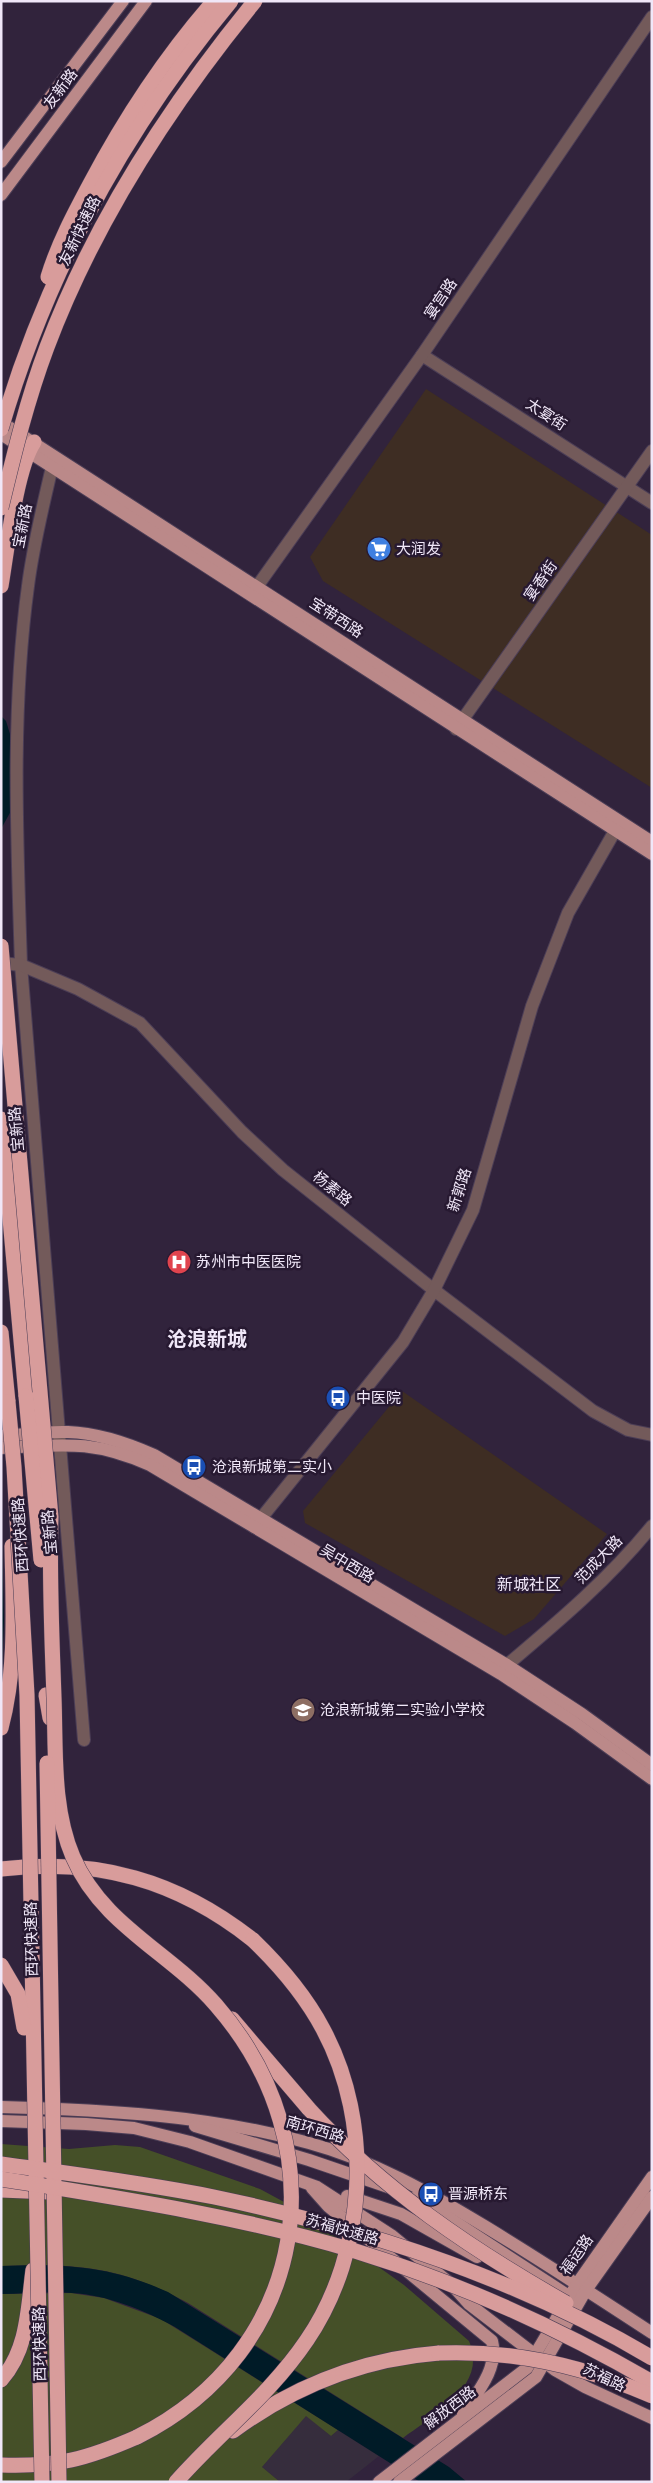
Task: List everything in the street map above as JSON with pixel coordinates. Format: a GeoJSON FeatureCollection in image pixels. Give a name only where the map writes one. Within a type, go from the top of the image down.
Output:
{"type":"FeatureCollection","features":[{"type":"Feature","properties":{"kind":"highway"},"geometry":{"type":"LineString","coordinates":[[31,341],[54,258],[99,168],[128,116],[165,61],[214,1]]}},
{"type":"Feature","properties":{"kind":"highway","name":"友新快速路"},"geometry":{"type":"LineString","coordinates":[[1,429],[31,341],[55,280],[80,229],[127,145],[178,68],[231,1]]}},
{"type":"Feature","properties":{"kind":"highway","name":"友新快速路"},"geometry":{"type":"LineString","coordinates":[[1,508],[13,455],[44,355],[95,239],[118,195],[165,119],[213,53],[255,1]]}},
{"type":"Feature","properties":{"kind":"highway"},"geometry":{"type":"LineString","coordinates":[[1,586],[31,447]]}},
{"type":"Feature","properties":{"kind":"highway"},"geometry":{"type":"LineString","coordinates":[[1,946],[51,1517],[50,1564],[56,1757],[62,1821],[79,1870],[109,1913],[131,1933],[194,1981],[242,2030],[332,2134],[388,2186],[478,2251],[652,2353]]}},
{"type":"Feature","properties":{"kind":"highway","name":"西环快速路"},"geometry":{"type":"LineString","coordinates":[[1,1119],[41,1556],[46,1694],[60,2482]]}},
{"type":"Feature","properties":{"kind":"highway","name":"西环快速路"},"geometry":{"type":"LineString","coordinates":[[1,1332],[14,1467],[27,1695],[34,2146],[42,2482]]}},
{"type":"Feature","properties":{"kind":"highway"},"geometry":{"type":"LineString","coordinates":[[41,1556],[45,1453]]}},
{"type":"Feature","properties":{"kind":"highway"},"geometry":{"type":"LineString","coordinates":[[1,1728],[9,1695],[12,1658],[14,1467]]}},
{"type":"Feature","properties":{"kind":"highway"},"geometry":{"type":"LineString","coordinates":[[46,1694],[56,1757]]}},
{"type":"Feature","properties":{"kind":"highway"},"geometry":{"type":"LineString","coordinates":[[1,1869],[66,1866],[124,1874],[172,1889],[214,1911],[254,1940],[289,1977],[324,2030],[340,2069],[352,2117],[357,2171],[352,2224],[340,2271],[324,2311],[296,2356],[267,2392],[176,2482]]}},
{"type":"Feature","properties":{"kind":"highway"},"geometry":{"type":"LineString","coordinates":[[1,1965],[14,1985],[20,2001],[34,2146]]}},
{"type":"Feature","properties":{"kind":"highway"},"geometry":{"type":"LineString","coordinates":[[1,2465],[52,2465],[71,2461],[113,2447],[160,2425],[198,2399],[225,2372],[251,2336],[273,2292],[285,2252],[291,2213],[290,2168],[283,2126],[270,2086],[250,2050],[233,2025],[194,1981]]}},
{"type":"Feature","properties":{"kind":"highway","name":"苏福快速路"},"geometry":{"type":"LineString","coordinates":[[1,2164],[213,2197],[355,2232],[407,2248],[531,2296],[652,2358]]}},
{"type":"Feature","properties":{"kind":"highway","name":"苏福快速路"},"geometry":{"type":"LineString","coordinates":[[1,2179],[93,2194],[282,2232],[401,2266],[522,2314],[592,2348],[652,2382]]}},
{"type":"Feature","properties":{"kind":"highway"},"geometry":{"type":"LineString","coordinates":[[1,2190],[93,2194]]}},
{"type":"Feature","properties":{"kind":"highway"},"geometry":{"type":"LineString","coordinates":[[1,2380],[12,2366],[22,2345],[37,2244]]}},
{"type":"Feature","properties":{"kind":"highway"},"geometry":{"type":"LineString","coordinates":[[211,2446],[270,2404],[295,2391],[361,2366],[416,2355],[467,2352],[528,2357],[604,2377],[652,2396]]}},
{"type":"Feature","properties":{"kind":"main road","name":"友新路"},"geometry":{"type":"LineString","coordinates":[[1,162],[123,1]]}},
{"type":"Feature","properties":{"kind":"main road","name":"友新路"},"geometry":{"type":"LineString","coordinates":[[1,195],[146,1]]}},
{"type":"Feature","properties":{"kind":"main road","name":"宝带西路"},"geometry":{"type":"LineString","coordinates":[[1,422],[31,447],[617,826],[652,854]]}},
{"type":"Feature","properties":{"kind":"main road","name":"宝带西路"},"geometry":{"type":"LineString","coordinates":[[1,434],[31,447]]}},
{"type":"Feature","properties":{"kind":"main road","name":"宝带西路"},"geometry":{"type":"LineString","coordinates":[[617,826],[652,842]]}},
{"type":"Feature","properties":{"kind":"main road","name":"吴中西路"},"geometry":{"type":"LineString","coordinates":[[2,1442],[94,1435],[142,1450],[176,1467],[257,1523],[582,1714],[652,1766]]}},
{"type":"Feature","properties":{"kind":"main road","name":"吴中西路"},"geometry":{"type":"LineString","coordinates":[[504,1669],[652,1779]]}},
{"type":"Feature","properties":{"kind":"main road","name":"南环西路"},"geometry":{"type":"LineString","coordinates":[[1,2107],[93,2110],[217,2122],[308,2142],[370,2166],[431,2194],[582,2287]]}},
{"type":"Feature","properties":{"kind":"main road"},"geometry":{"type":"LineString","coordinates":[[166,2117],[309,2160],[403,2193],[443,2214],[570,2305]]}},
{"type":"Feature","properties":{"kind":"main road"},"geometry":{"type":"LineString","coordinates":[[1,2122],[86,2124],[134,2128],[190,2142],[313,2185],[381,2206],[422,2224],[570,2305]]}},
{"type":"Feature","properties":{"kind":"main road","name":"福运路"},"geometry":{"type":"LineString","coordinates":[[540,2359],[570,2305],[652,2177]]}},
{"type":"Feature","properties":{"kind":"main road"},"geometry":{"type":"LineString","coordinates":[[313,2185],[391,2235],[452,2285],[468,2304],[540,2359]]}},
{"type":"Feature","properties":{"kind":"main road"},"geometry":{"type":"LineString","coordinates":[[313,2185],[328,2206],[492,2341],[494,2348],[489,2371],[458,2422]]}},
{"type":"Feature","properties":{"kind":"main road","name":"福运路"},"geometry":{"type":"LineString","coordinates":[[582,2287],[652,2197]]}},
{"type":"Feature","properties":{"kind":"main road"},"geometry":{"type":"LineString","coordinates":[[582,2287],[652,2333]]}},
{"type":"Feature","properties":{"kind":"main road","name":"解放西路"},"geometry":{"type":"LineString","coordinates":[[432,2450],[458,2422],[540,2359]]}},
{"type":"Feature","properties":{"kind":"main road","name":"解放西路"},"geometry":{"type":"LineString","coordinates":[[379,2482],[398,2477],[432,2450],[529,2384],[540,2359]]}},
{"type":"Feature","properties":{"kind":"main road","name":"苏福路"},"geometry":{"type":"LineString","coordinates":[[540,2359],[585,2387],[647,2415]]}},
{"type":"Feature","properties":{"kind":"street","name":"宴宫路"},"geometry":{"type":"LineString","coordinates":[[254,590],[422,355],[652,17]]}},
{"type":"Feature","properties":{"kind":"street","name":"太宴街"},"geometry":{"type":"LineString","coordinates":[[422,355],[652,503]]}},
{"type":"Feature","properties":{"kind":"street","name":"宴香街"},"geometry":{"type":"LineString","coordinates":[[459,725],[652,451]]}},
{"type":"Feature","properties":{"kind":"street","name":"宝新路"},"geometry":{"type":"LineString","coordinates":[[55,462],[28,585],[20,667],[18,846],[21,965],[84,1740]]}},
{"type":"Feature","properties":{"kind":"street","name":"新郭路"},"geometry":{"type":"LineString","coordinates":[[257,1523],[403,1342],[434,1290],[473,1210],[532,1006],[568,913],[617,826]]}},
{"type":"Feature","properties":{"kind":"street","name":"杨素路"},"geometry":{"type":"LineString","coordinates":[[1,963],[21,965],[78,989],[140,1023],[263,1152],[336,1214],[593,1411],[628,1430],[652,1435]]}},
{"type":"Feature","properties":{"kind":"street","name":"范成大路"},"geometry":{"type":"LineString","coordinates":[[504,1669],[627,1558],[652,1526]]}},
{"type":"Feature","properties":{"kind":"shaded area"},"geometry":{"type":"Polygon","coordinates":[[[426,389],[652,535],[652,788],[323,581],[310,557],[426,389]]]}},
{"type":"Feature","properties":{"kind":"shaded area"},"geometry":{"type":"Polygon","coordinates":[[[402,1391],[607,1534],[534,1619],[505,1636],[305,1523],[303,1511],[402,1391]]]}},
{"type":"Feature","properties":{"kind":"shaded area"},"geometry":{"type":"Polygon","coordinates":[[[306,2415],[331,2436],[338,2430],[379,2456],[346,2482],[280,2482],[262,2467],[306,2415]]]}},
{"type":"Feature","properties":{"kind":"green space"},"geometry":{"type":"Polygon","coordinates":[[[1,2144],[69,2149],[115,2145],[140,2147],[260,2189],[297,2209],[404,2285],[469,2341],[473,2357],[471,2372],[465,2386],[442,2410],[403,2438],[188,2303],[141,2281],[119,2274],[75,2267],[52,2265],[1,2266],[1,2144]]]}},
{"type":"Feature","properties":{"kind":"green space"},"geometry":{"type":"Polygon","coordinates":[[[71,2293],[104,2298],[161,2319],[338,2430],[331,2436],[306,2416],[262,2467],[280,2482],[1,2482],[1,2294],[71,2293]]]}},
{"type":"Feature","properties":{"kind":"water"},"geometry":{"type":"Polygon","coordinates":[[[1,716],[6,721],[10,734],[11,811],[1,829],[1,716]]]}},
{"type":"Feature","properties":{"kind":"water"},"geometry":{"type":"Polygon","coordinates":[[[1,1503],[4,1621],[1,1690],[1,1503]]]}},
{"type":"Feature","properties":{"kind":"water"},"geometry":{"type":"Polygon","coordinates":[[[37,2265],[88,2268],[119,2274],[168,2292],[449,2467],[467,2482],[420,2482],[175,2327],[138,2309],[112,2300],[85,2294],[54,2292],[1,2294],[1,2266],[37,2265]]]}},
{"type":"Feature","properties":{"kind":"place","name":"大润发"},"geometry":{"type":"Point","coordinates":[379,549]}},
{"type":"Feature","properties":{"kind":"place","name":"苏州市中医医院"},"geometry":{"type":"Point","coordinates":[179,1262]}},
{"type":"Feature","properties":{"kind":"place","name":"中医院"},"geometry":{"type":"Point","coordinates":[338,1398]}},
{"type":"Feature","properties":{"kind":"place","name":"沧浪新城第二实小"},"geometry":{"type":"Point","coordinates":[194,1467]}},
{"type":"Feature","properties":{"kind":"place","name":"沧浪新城第二实验小学校"},"geometry":{"type":"Point","coordinates":[303,1710]}},
{"type":"Feature","properties":{"kind":"place","name":"晋源桥东"},"geometry":{"type":"Point","coordinates":[431,2194]}},
{"type":"Feature","properties":{"kind":"district","name":"沧浪新城"},"geometry":{"type":"Point","coordinates":[207,1340]}},
{"type":"Feature","properties":{"kind":"district","name":"新城社区"},"geometry":{"type":"Point","coordinates":[529,1585]}}]}
